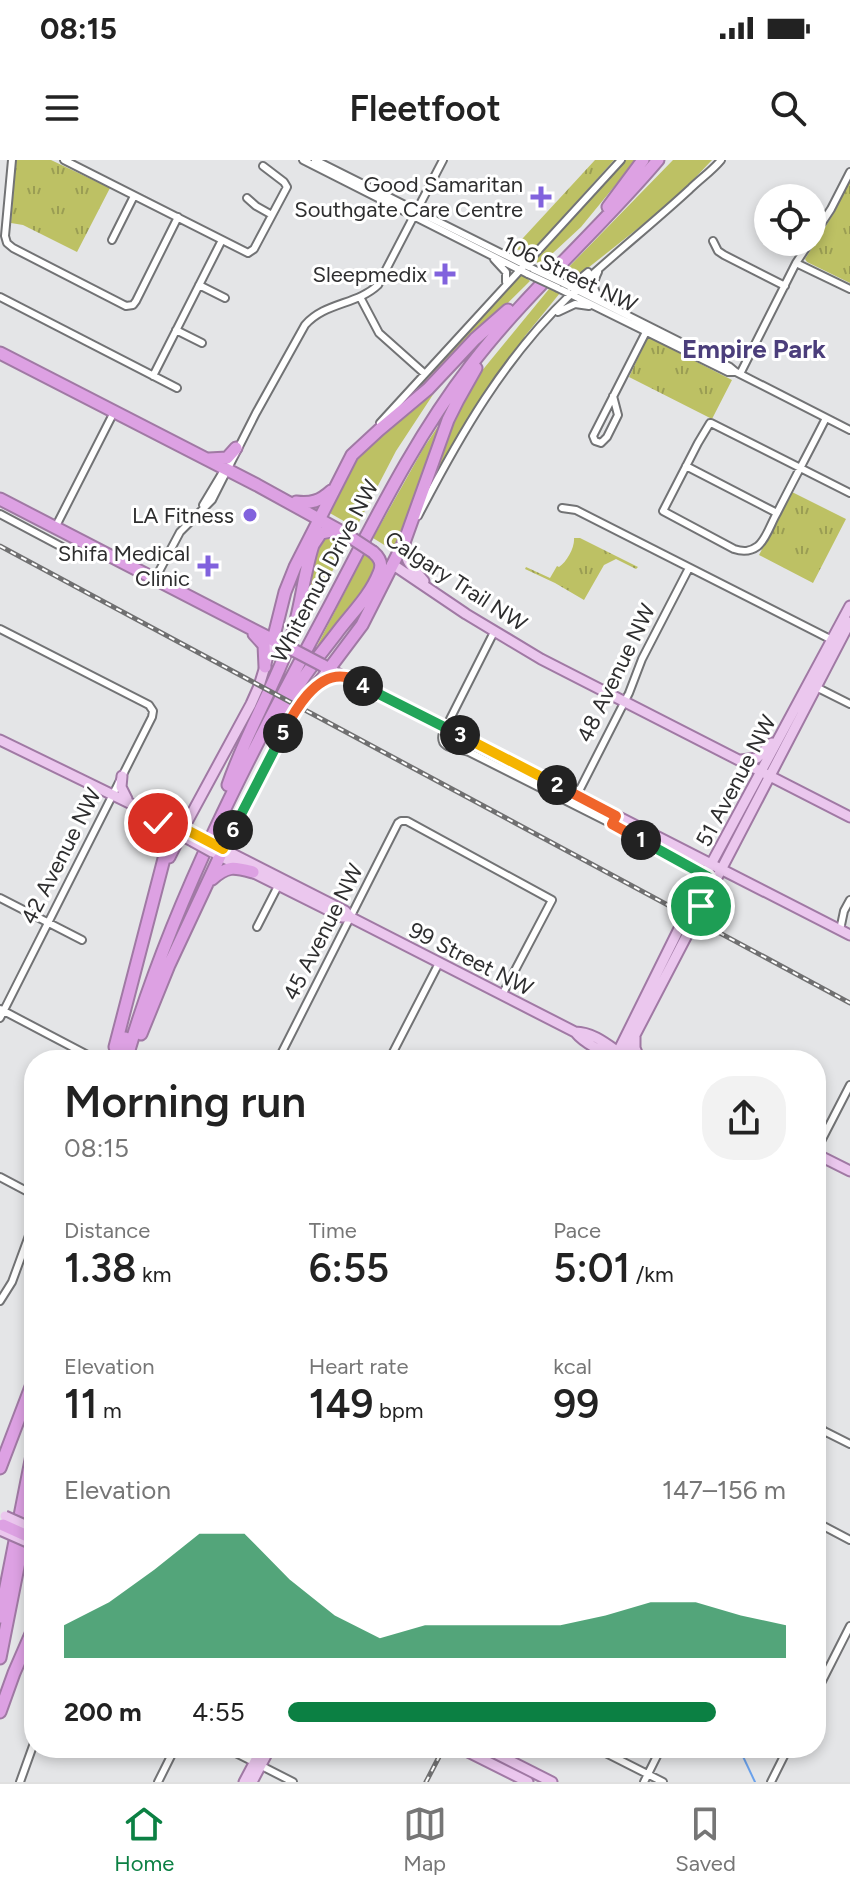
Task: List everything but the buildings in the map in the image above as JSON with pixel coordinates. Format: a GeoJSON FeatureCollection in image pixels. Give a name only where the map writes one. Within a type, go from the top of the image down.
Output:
{"type":"FeatureCollection","features":[{"type":"Feature","properties":{"kind":"highway"},"geometry":{"type":"LineString","coordinates":[[611,209],[643,160]]}},
{"type":"Feature","properties":{"kind":"highway","name":"Whitemud Drive NW"},"geometry":{"type":"LineString","coordinates":[[120,1050],[175,900],[396,463],[470,355],[508,310],[611,209],[650,160]]}},
{"type":"Feature","properties":{"kind":"highway","name":"Whitemud Drive NW"},"geometry":{"type":"LineString","coordinates":[[131,1050],[171,927],[232,786],[411,454],[454,387],[502,328],[658,160]]}},
{"type":"Feature","properties":{"kind":"highway"},"geometry":{"type":"LineString","coordinates":[[611,209],[668,160]]}},
{"type":"Feature","properties":{"kind":"highway"},"geometry":{"type":"LineString","coordinates":[[277,642],[288,584],[352,455],[428,389],[475,339],[508,310]]}},
{"type":"Feature","properties":{"kind":"highway"},"geometry":{"type":"LineString","coordinates":[[0,499],[325,667],[362,625],[407,535],[454,407],[502,328]]}},
{"type":"Feature","properties":{"kind":"highway","name":"Calgary Trail NW"},"geometry":{"type":"LineString","coordinates":[[0,353],[290,502],[392,564]]}},
{"type":"Feature","properties":{"kind":"highway"},"geometry":{"type":"LineString","coordinates":[[207,459],[227,458],[238,446]]}},
{"type":"Feature","properties":{"kind":"highway"},"geometry":{"type":"LineString","coordinates":[[290,502],[316,502],[335,488]]}},
{"type":"Feature","properties":{"kind":"highway"},"geometry":{"type":"LineString","coordinates":[[232,786],[239,753],[291,639],[315,541],[323,532],[344,533]]}},
{"type":"Feature","properties":{"kind":"highway"},"geometry":{"type":"LineString","coordinates":[[232,786],[251,765],[312,665],[374,584],[381,564],[373,552]]}},
{"type":"Feature","properties":{"kind":"highway"},"geometry":{"type":"LineString","coordinates":[[249,627],[264,645],[265,667]]}},
{"type":"Feature","properties":{"kind":"highway"},"geometry":{"type":"LineString","coordinates":[[114,1050],[167,846],[164,833],[155,822]]}},
{"type":"Feature","properties":{"kind":"highway"},"geometry":{"type":"LineString","coordinates":[[157,891],[181,832]]}},
{"type":"Feature","properties":{"kind":"highway"},"geometry":{"type":"LineString","coordinates":[[132,1050],[206,885],[218,851]]}},
{"type":"Feature","properties":{"kind":"highway"},"geometry":{"type":"LineString","coordinates":[[206,885],[225,869],[233,867],[253,872]]}},
{"type":"Feature","properties":{"kind":"highway"},"geometry":{"type":"LineString","coordinates":[[0,1468],[24,1405]]}},
{"type":"Feature","properties":{"kind":"highway"},"geometry":{"type":"LineString","coordinates":[[0,1617],[24,1496]]}},
{"type":"Feature","properties":{"kind":"highway"},"geometry":{"type":"LineString","coordinates":[[2,1523],[24,1531]]}},
{"type":"Feature","properties":{"kind":"highway"},"geometry":{"type":"LineString","coordinates":[[0,1658],[24,1537]]}},
{"type":"Feature","properties":{"kind":"highway"},"geometry":{"type":"LineString","coordinates":[[0,1712],[24,1649]]}},
{"type":"Feature","properties":{"kind":"main road"},"geometry":{"type":"LineString","coordinates":[[407,535],[407,561],[430,590]]}},
{"type":"Feature","properties":{"kind":"main road","name":"Calgary Trail NW"},"geometry":{"type":"LineString","coordinates":[[392,564],[494,632],[545,661],[850,817]]}},
{"type":"Feature","properties":{"kind":"main road","name":"51 Avenue NW"},"geometry":{"type":"LineString","coordinates":[[836,642],[850,606]]}},
{"type":"Feature","properties":{"kind":"main road","name":"51 Avenue NW"},"geometry":{"type":"LineString","coordinates":[[765,774],[781,754],[813,685],[850,622]]}},
{"type":"Feature","properties":{"kind":"main road"},"geometry":{"type":"LineString","coordinates":[[181,832],[241,725],[277,642]]}},
{"type":"Feature","properties":{"kind":"main road"},"geometry":{"type":"LineString","coordinates":[[218,851],[234,829],[280,737],[325,667],[445,728],[516,770],[577,795],[614,820],[844,928],[850,935]]}},
{"type":"Feature","properties":{"kind":"main road"},"geometry":{"type":"LineString","coordinates":[[302,701],[327,680],[346,677]]}},
{"type":"Feature","properties":{"kind":"main road","name":"51 Avenue NW"},"geometry":{"type":"LineString","coordinates":[[631,1034],[709,891],[716,867],[765,774],[780,735],[813,685]]}},
{"type":"Feature","properties":{"kind":"main road"},"geometry":{"type":"LineString","coordinates":[[738,760],[757,758],[780,735]]}},
{"type":"Feature","properties":{"kind":"main road","name":"99 Street NW"},"geometry":{"type":"LineString","coordinates":[[0,740],[129,802],[253,872],[280,881]]}},
{"type":"Feature","properties":{"kind":"main road"},"geometry":{"type":"LineString","coordinates":[[781,754],[779,770],[792,787]]}},
{"type":"Feature","properties":{"kind":"main road"},"geometry":{"type":"LineString","coordinates":[[122,776],[121,790],[129,802]]}},
{"type":"Feature","properties":{"kind":"main road","name":"99 Street NW"},"geometry":{"type":"LineString","coordinates":[[112,796],[155,822],[181,832]]}},
{"type":"Feature","properties":{"kind":"main road"},"geometry":{"type":"LineString","coordinates":[[234,829],[233,845],[243,859]]}},
{"type":"Feature","properties":{"kind":"main road","name":"99 Street NW"},"geometry":{"type":"LineString","coordinates":[[218,851],[243,859],[342,917],[350,917],[615,1050]]}},
{"type":"Feature","properties":{"kind":"main road","name":"51 Avenue NW"},"geometry":{"type":"LineString","coordinates":[[624,1050],[706,875],[716,867]]}},
{"type":"Feature","properties":{"kind":"main road"},"geometry":{"type":"LineString","coordinates":[[706,875],[710,881],[709,891]]}},
{"type":"Feature","properties":{"kind":"main road"},"geometry":{"type":"LineString","coordinates":[[709,891],[721,877],[735,877]]}},
{"type":"Feature","properties":{"kind":"main road"},"geometry":{"type":"LineString","coordinates":[[601,1050],[598,1044],[613,1043],[631,1034],[636,1050]]}},
{"type":"Feature","properties":{"kind":"main road"},"geometry":{"type":"LineString","coordinates":[[826,1158],[850,1171]]}},
{"type":"Feature","properties":{"kind":"main road"},"geometry":{"type":"LineString","coordinates":[[2,1523],[24,1538]]}},
{"type":"Feature","properties":{"kind":"main road"},"geometry":{"type":"LineString","coordinates":[[252,1782],[260,1758]]}},
{"type":"Feature","properties":{"kind":"main road"},"geometry":{"type":"LineString","coordinates":[[244,1782],[262,1758]]}},
{"type":"Feature","properties":{"kind":"main road"},"geometry":{"type":"LineString","coordinates":[[480,1758],[528,1782]]}},
{"type":"Feature","properties":{"kind":"main road"},"geometry":{"type":"LineString","coordinates":[[505,1758],[552,1782]]}},
{"type":"Feature","properties":{"kind":"street"},"geometry":{"type":"LineString","coordinates":[[12,160],[5,236],[7,243],[124,305],[131,306],[136,301],[178,217]]}},
{"type":"Feature","properties":{"kind":"street"},"geometry":{"type":"LineString","coordinates":[[64,160],[250,253],[287,187],[263,166]]}},
{"type":"Feature","properties":{"kind":"street"},"geometry":{"type":"LineString","coordinates":[[83,170],[88,160]]}},
{"type":"Feature","properties":{"kind":"street","name":"106 Street NW"},"geometry":{"type":"LineString","coordinates":[[303,160],[509,257],[523,267]]}},
{"type":"Feature","properties":{"kind":"street","name":"106 Street NW"},"geometry":{"type":"LineString","coordinates":[[315,160],[492,256],[567,288],[728,372],[738,373],[850,430]]}},
{"type":"Feature","properties":{"kind":"street"},"geometry":{"type":"LineString","coordinates":[[153,579],[178,530],[203,505],[227,469],[305,325],[319,312],[371,292],[379,283],[443,160]]}},
{"type":"Feature","properties":{"kind":"street"},"geometry":{"type":"LineString","coordinates":[[352,455],[621,160]]}},
{"type":"Feature","properties":{"kind":"street"},"geometry":{"type":"LineString","coordinates":[[701,178],[715,160]]}},
{"type":"Feature","properties":{"kind":"street"},"geometry":{"type":"LineString","coordinates":[[407,535],[472,417],[509,363],[553,312],[567,288],[602,265],[721,160]]}},
{"type":"Feature","properties":{"kind":"street"},"geometry":{"type":"LineString","coordinates":[[826,217],[850,172]]}},
{"type":"Feature","properties":{"kind":"street"},"geometry":{"type":"LineString","coordinates":[[112,240],[134,196]]}},
{"type":"Feature","properties":{"kind":"street"},"geometry":{"type":"LineString","coordinates":[[247,198],[272,215]]}},
{"type":"Feature","properties":{"kind":"street"},"geometry":{"type":"LineString","coordinates":[[153,376],[222,240]]}},
{"type":"Feature","properties":{"kind":"street"},"geometry":{"type":"LineString","coordinates":[[713,241],[724,255],[785,286]]}},
{"type":"Feature","properties":{"kind":"street"},"geometry":{"type":"LineString","coordinates":[[509,257],[523,257],[538,250]]}},
{"type":"Feature","properties":{"kind":"street"},"geometry":{"type":"LineString","coordinates":[[492,256],[507,274],[504,287]]}},
{"type":"Feature","properties":{"kind":"street"},"geometry":{"type":"LineString","coordinates":[[738,373],[801,256]]}},
{"type":"Feature","properties":{"kind":"street"},"geometry":{"type":"LineString","coordinates":[[796,263],[850,289]]}},
{"type":"Feature","properties":{"kind":"street"},"geometry":{"type":"LineString","coordinates":[[602,265],[593,286],[602,307]]}},
{"type":"Feature","properties":{"kind":"street"},"geometry":{"type":"LineString","coordinates":[[199,285],[225,298]]}},
{"type":"Feature","properties":{"kind":"street"},"geometry":{"type":"LineString","coordinates":[[0,297],[177,388]]}},
{"type":"Feature","properties":{"kind":"street"},"geometry":{"type":"LineString","coordinates":[[360,297],[380,335],[425,374]]}},
{"type":"Feature","properties":{"kind":"street"},"geometry":{"type":"LineString","coordinates":[[343,302],[356,304],[366,311]]}},
{"type":"Feature","properties":{"kind":"street"},"geometry":{"type":"LineString","coordinates":[[541,325],[575,304],[602,307]]}},
{"type":"Feature","properties":{"kind":"street"},"geometry":{"type":"LineString","coordinates":[[613,396],[618,415],[601,443],[595,441],[593,436],[613,396],[648,329]]}},
{"type":"Feature","properties":{"kind":"street"},"geometry":{"type":"LineString","coordinates":[[176,330],[202,343]]}},
{"type":"Feature","properties":{"kind":"street"},"geometry":{"type":"LineString","coordinates":[[55,528],[114,412]]}},
{"type":"Feature","properties":{"kind":"street"},"geometry":{"type":"LineString","coordinates":[[826,418],[800,468],[777,513],[760,543],[753,549],[734,549],[663,511],[709,423],[711,423],[800,468],[850,493]]}},
{"type":"Feature","properties":{"kind":"street"},"geometry":{"type":"LineString","coordinates":[[686,466],[777,513]]}},
{"type":"Feature","properties":{"kind":"street"},"geometry":{"type":"LineString","coordinates":[[562,508],[576,510],[836,642]]}},
{"type":"Feature","properties":{"kind":"street"},"geometry":{"type":"LineString","coordinates":[[0,514],[79,556],[84,556],[93,548]]}},
{"type":"Feature","properties":{"kind":"street","name":"48 Avenue NW"},"geometry":{"type":"LineString","coordinates":[[577,795],[689,568]]}},
{"type":"Feature","properties":{"kind":"street"},"geometry":{"type":"LineString","coordinates":[[773,620],[776,612]]}},
{"type":"Feature","properties":{"kind":"street","name":"42 Avenue NW"},"geometry":{"type":"LineString","coordinates":[[0,629],[149,705],[153,711],[1,1013]]}},
{"type":"Feature","properties":{"kind":"street"},"geometry":{"type":"LineString","coordinates":[[494,632],[441,736],[445,745],[516,770],[614,820],[706,875]]}},
{"type":"Feature","properties":{"kind":"street"},"geometry":{"type":"LineString","coordinates":[[813,685],[850,704]]}},
{"type":"Feature","properties":{"kind":"street","name":"45 Avenue NW"},"geometry":{"type":"LineString","coordinates":[[283,1050],[401,821],[407,821],[552,900],[502,995]]}},
{"type":"Feature","properties":{"kind":"street"},"geometry":{"type":"LineString","coordinates":[[682,863],[687,853]]}},
{"type":"Feature","properties":{"kind":"street"},"geometry":{"type":"LineString","coordinates":[[257,927],[280,881]]}},
{"type":"Feature","properties":{"kind":"street"},"geometry":{"type":"LineString","coordinates":[[0,898],[82,940]]}},
{"type":"Feature","properties":{"kind":"street"},"geometry":{"type":"LineString","coordinates":[[844,928],[844,911],[850,900]]}},
{"type":"Feature","properties":{"kind":"street"},"geometry":{"type":"LineString","coordinates":[[394,1050],[439,963]]}},
{"type":"Feature","properties":{"kind":"street"},"geometry":{"type":"LineString","coordinates":[[1,1013],[77,1050]]}},
{"type":"Feature","properties":{"kind":"street"},"geometry":{"type":"LineString","coordinates":[[826,1133],[850,1085]]}},
{"type":"Feature","properties":{"kind":"street"},"geometry":{"type":"LineString","coordinates":[[0,1177],[24,1190]]}},
{"type":"Feature","properties":{"kind":"street"},"geometry":{"type":"LineString","coordinates":[[0,1301],[12,1282],[24,1249]]}},
{"type":"Feature","properties":{"kind":"street"},"geometry":{"type":"LineString","coordinates":[[826,1432],[850,1444]]}},
{"type":"Feature","properties":{"kind":"street"},"geometry":{"type":"LineString","coordinates":[[826,1527],[850,1540]]}},
{"type":"Feature","properties":{"kind":"street"},"geometry":{"type":"LineString","coordinates":[[826,1673],[850,1626]]}},
{"type":"Feature","properties":{"kind":"street"},"geometry":{"type":"LineString","coordinates":[[20,1782],[29,1758]]}},
{"type":"Feature","properties":{"kind":"street"},"geometry":{"type":"LineString","coordinates":[[158,1782],[170,1758]]}},
{"type":"Feature","properties":{"kind":"street"},"geometry":{"type":"LineString","coordinates":[[246,1758],[293,1782]]}},
{"type":"Feature","properties":{"kind":"street"},"geometry":{"type":"LineString","coordinates":[[616,1758],[663,1782]]}},
{"type":"Feature","properties":{"kind":"street"},"geometry":{"type":"LineString","coordinates":[[644,1782],[656,1758]]}},
{"type":"Feature","properties":{"kind":"street"},"geometry":{"type":"LineString","coordinates":[[771,1782],[783,1758]]}},
{"type":"Feature","properties":{"kind":"green space"},"geometry":{"type":"Polygon","coordinates":[[[16,160],[51,160],[110,188],[77,252],[23,225],[11,223],[16,160]]]}},
{"type":"Feature","properties":{"kind":"green space"},"geometry":{"type":"Polygon","coordinates":[[[595,160],[614,160],[536,247],[511,251],[595,160]]]}},
{"type":"Feature","properties":{"kind":"green space"},"geometry":{"type":"Polygon","coordinates":[[[625,160],[636,160],[581,227],[540,265],[535,260],[625,160]]]}},
{"type":"Feature","properties":{"kind":"green space"},"geometry":{"type":"Polygon","coordinates":[[[673,160],[712,160],[675,199],[574,279],[561,275],[673,160]]]}},
{"type":"Feature","properties":{"kind":"green space","name":"Empire Park"},"geometry":{"type":"Polygon","coordinates":[[[850,181],[850,283],[805,259],[807,256],[826,256],[826,226],[850,181]]]}},
{"type":"Feature","properties":{"kind":"green space"},"geometry":{"type":"Polygon","coordinates":[[[523,275],[530,281],[429,381],[396,409],[516,278],[523,275]]]}},
{"type":"Feature","properties":{"kind":"green space"},"geometry":{"type":"Polygon","coordinates":[[[549,289],[560,293],[483,394],[430,485],[454,415],[476,378],[549,289]]]}},
{"type":"Feature","properties":{"kind":"green space"},"geometry":{"type":"Polygon","coordinates":[[[650,338],[732,380],[712,419],[629,377],[650,338]]]}},
{"type":"Feature","properties":{"kind":"green space"},"geometry":{"type":"Polygon","coordinates":[[[440,384],[396,451],[356,528],[328,512],[362,451],[440,384]]]}},
{"type":"Feature","properties":{"kind":"green space"},"geometry":{"type":"Polygon","coordinates":[[[450,408],[412,515],[394,551],[373,538],[450,408]]]}},
{"type":"Feature","properties":{"kind":"green space"},"geometry":{"type":"Polygon","coordinates":[[[792,492],[846,519],[813,583],[759,555],[792,492]]]}},
{"type":"Feature","properties":{"kind":"green space"},"geometry":{"type":"Polygon","coordinates":[[[338,534],[347,542],[299,638],[295,638],[320,539],[338,534]]]}},
{"type":"Feature","properties":{"kind":"green space"},"geometry":{"type":"Polygon","coordinates":[[[574,538],[580,538],[638,567],[636,569],[616,559],[604,565],[584,600],[525,569],[550,578],[557,566],[568,558],[574,538]]]}},
{"type":"Feature","properties":{"kind":"green space"},"geometry":{"type":"Polygon","coordinates":[[[364,555],[373,557],[376,569],[362,594],[319,649],[316,648],[364,555]]]}},
{"type":"Feature","properties":{"kind":"waterway"},"geometry":{"type":"LineString","coordinates":[[744,1758],[755,1782]]}},
{"type":"Feature","properties":{"kind":"railway"},"geometry":{"type":"LineString","coordinates":[[0,546],[850,1003]]}},
{"type":"Feature","properties":{"kind":"railway"},"geometry":{"type":"LineString","coordinates":[[426,1782],[438,1758]]}},
{"type":"Feature","properties":{"kind":"place","name":"Good Samaritan Southgate Care Centre"},"geometry":{"type":"Point","coordinates":[541,197]}},
{"type":"Feature","properties":{"kind":"place","name":"Sleepmedix"},"geometry":{"type":"Point","coordinates":[445,274]}},
{"type":"Feature","properties":{"kind":"place","name":"LA Fitness"},"geometry":{"type":"Point","coordinates":[250,515]}},
{"type":"Feature","properties":{"kind":"place","name":"Shifa Medical Clinic"},"geometry":{"type":"Point","coordinates":[208,566]}},
{"type":"Feature","properties":{"kind":"district","name":"Empire Park"},"geometry":{"type":"Point","coordinates":[754,349]}},
{"type":"Feature","properties":{"kind":"route"},"geometry":{"type":"LineString","coordinates":[[158,823],[180,835],[183,828],[223,849],[280,737],[302,701],[327,680],[346,677],[616,816],[612,824],[708,877],[709,891],[701,906]]}}]}
